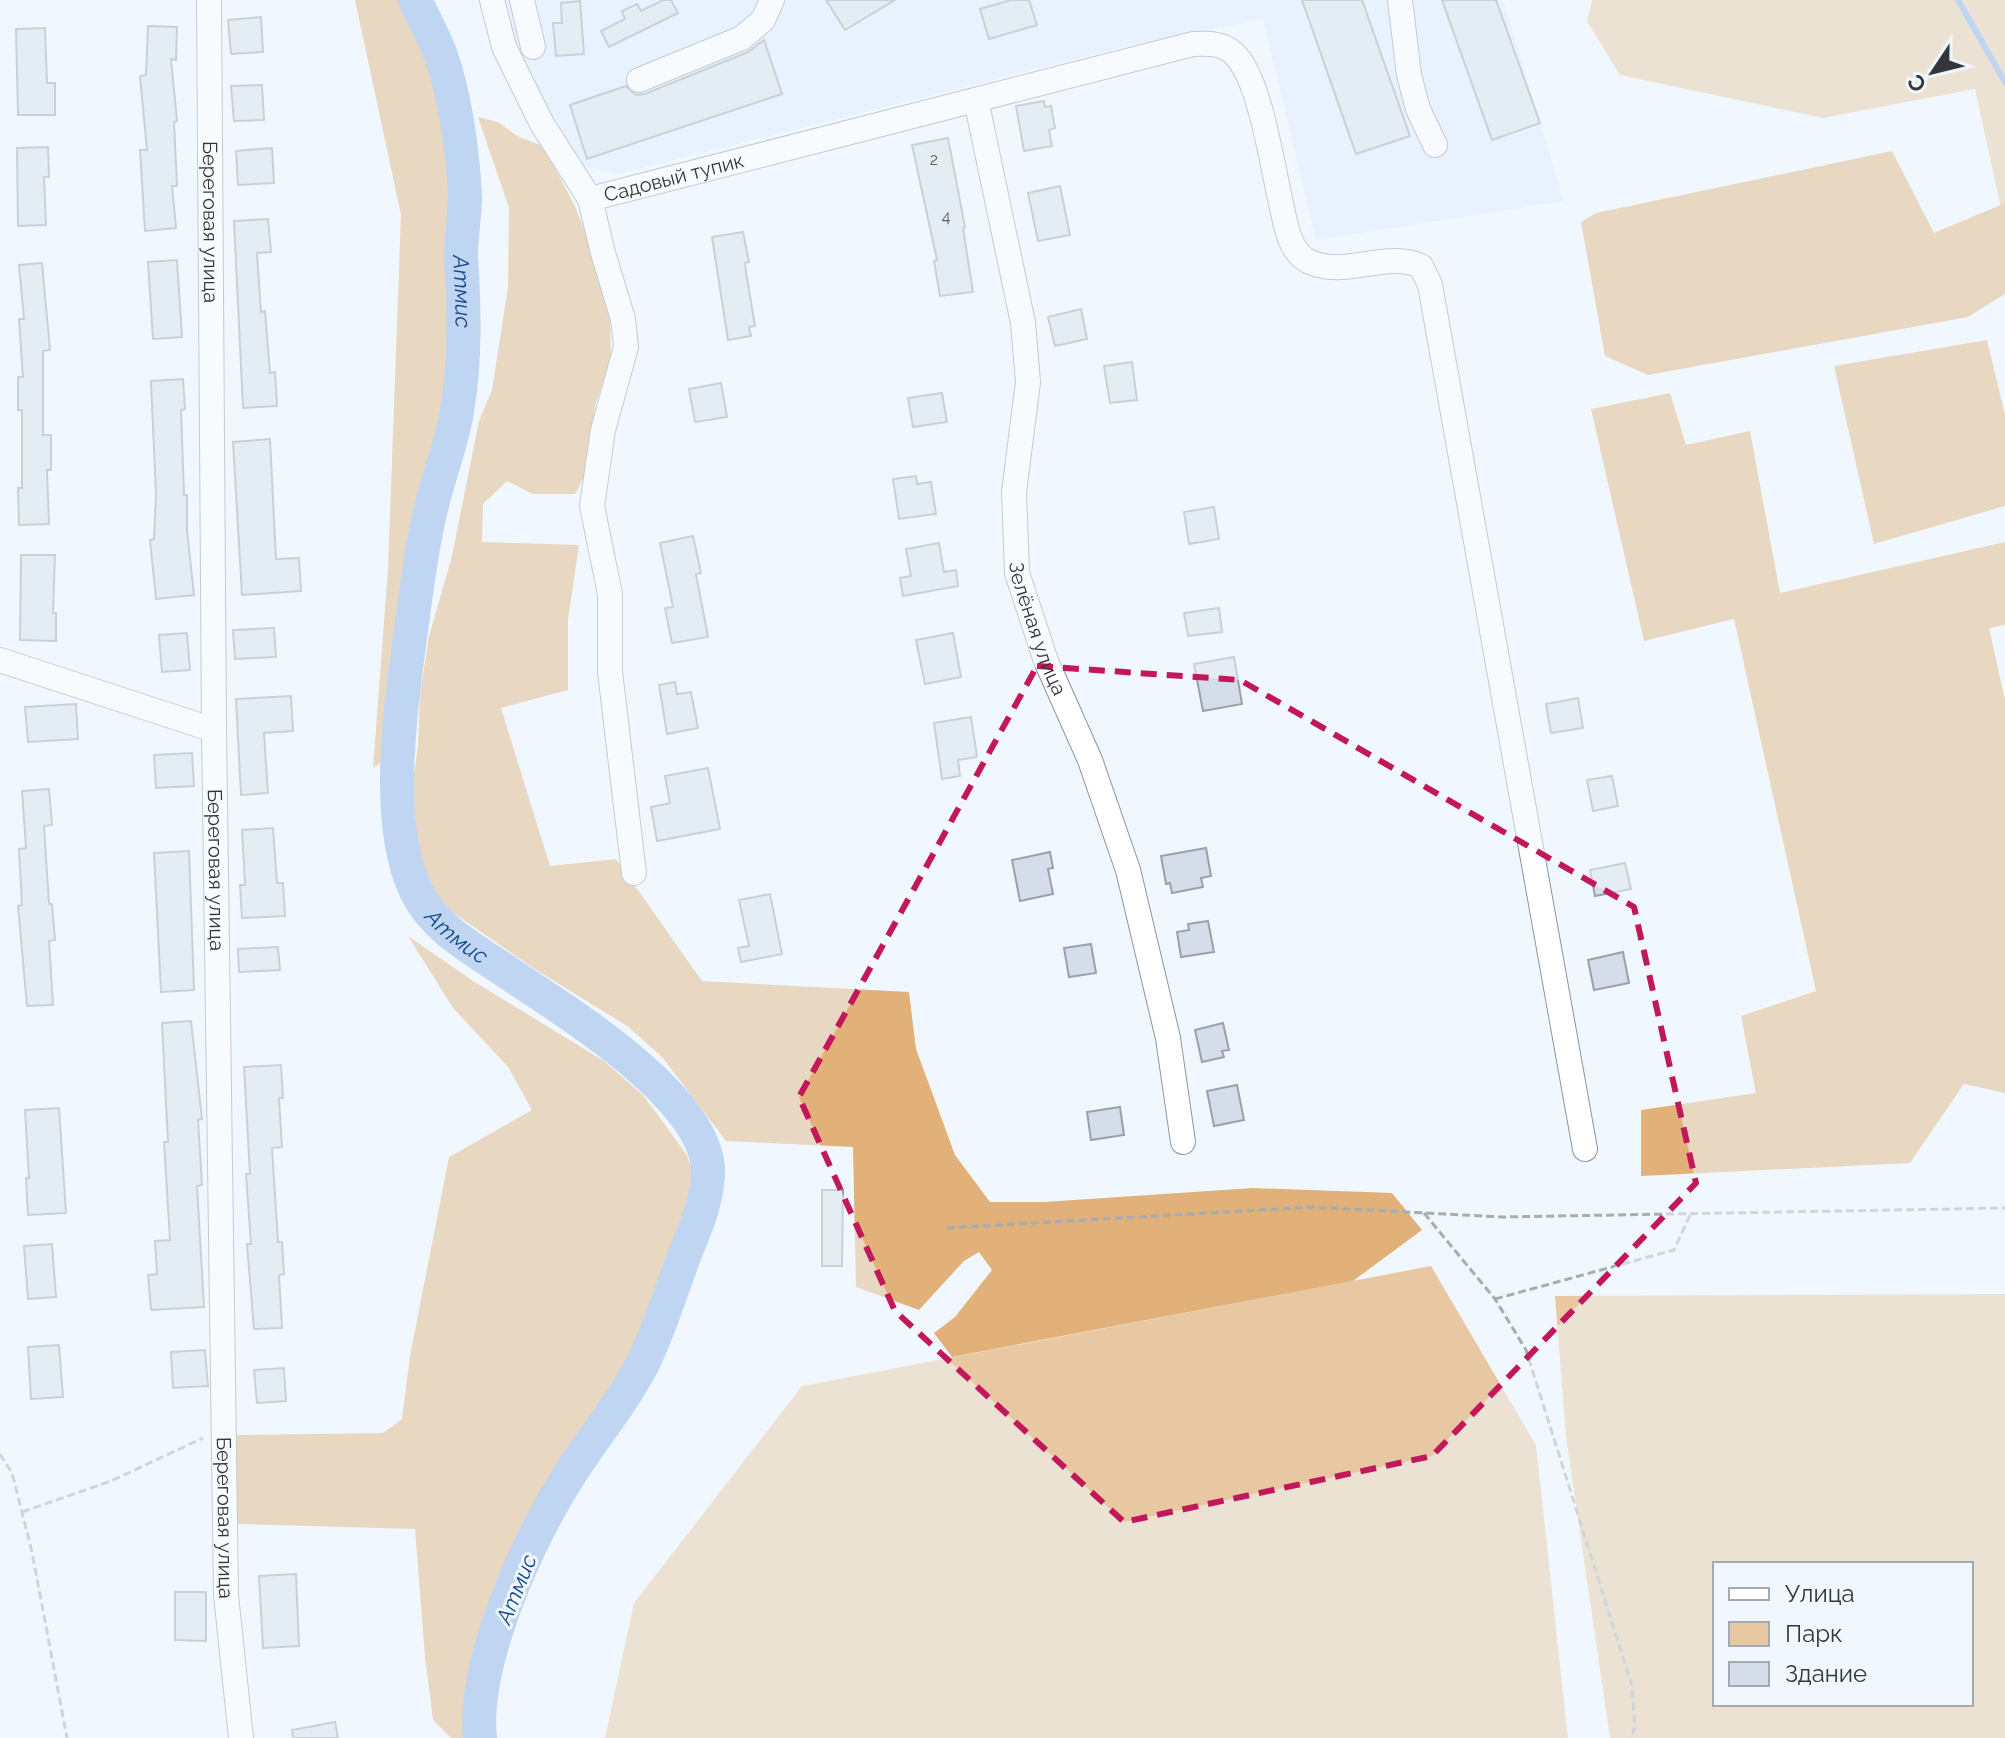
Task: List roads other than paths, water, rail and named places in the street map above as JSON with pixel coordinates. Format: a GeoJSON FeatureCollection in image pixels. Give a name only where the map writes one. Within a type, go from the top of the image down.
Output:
{"type":"FeatureCollection","features":[{"type":"Feature","properties":{"kind":"street","name":"Береговая улица"},"geometry":{"type":"LineString","coordinates":[[209,0],[214,730],[226,1595],[241,1738]]}},
{"type":"Feature","properties":{"kind":"street","name":"Садовый тупик"},"geometry":{"type":"LineString","coordinates":[[492,0],[504,47],[542,124],[590,199],[1193,44],[1214,43],[1236,55],[1252,80],[1289,238],[1305,260],[1327,267],[1407,260],[1421,266],[1430,285],[1585,1149]]}},
{"type":"Feature","properties":{"kind":"street"},"geometry":{"type":"LineString","coordinates":[[522,0],[533,47]]}},
{"type":"Feature","properties":{"kind":"street"},"geometry":{"type":"LineString","coordinates":[[639,80],[742,38],[763,20],[772,0]]}},
{"type":"Feature","properties":{"kind":"street"},"geometry":{"type":"LineString","coordinates":[[1400,0],[1415,98],[1435,145]]}},
{"type":"Feature","properties":{"kind":"street","name":"Зелёная улица"},"geometry":{"type":"LineString","coordinates":[[976,100],[1023,323],[1028,382],[1014,492],[1017,573],[1046,661],[1090,760],[1128,870],[1168,1038],[1183,1142]]}},
{"type":"Feature","properties":{"kind":"street"},"geometry":{"type":"LineString","coordinates":[[590,199],[623,319],[626,347],[603,430],[592,506],[610,594],[610,672],[634,873]]}},
{"type":"Feature","properties":{"kind":"street"},"geometry":{"type":"LineString","coordinates":[[0,660],[214,730]]}},
{"type":"Feature","properties":{"kind":"waterway","name":"Атмис"},"geometry":{"type":"LineString","coordinates":[[415,0],[440,53],[460,143],[465,197],[461,248],[464,333],[457,411],[425,536],[399,727],[397,797],[406,863],[424,905],[445,928],[598,1035],[662,1088],[687,1117],[703,1146],[708,1175],[699,1218],[645,1359],[554,1500],[521,1565],[494,1638],[485,1674],[480,1707],[480,1738]]}},
{"type":"Feature","properties":{"kind":"waterway"},"geometry":{"type":"LineString","coordinates":[[1958,0],[2005,82]]}}]}
